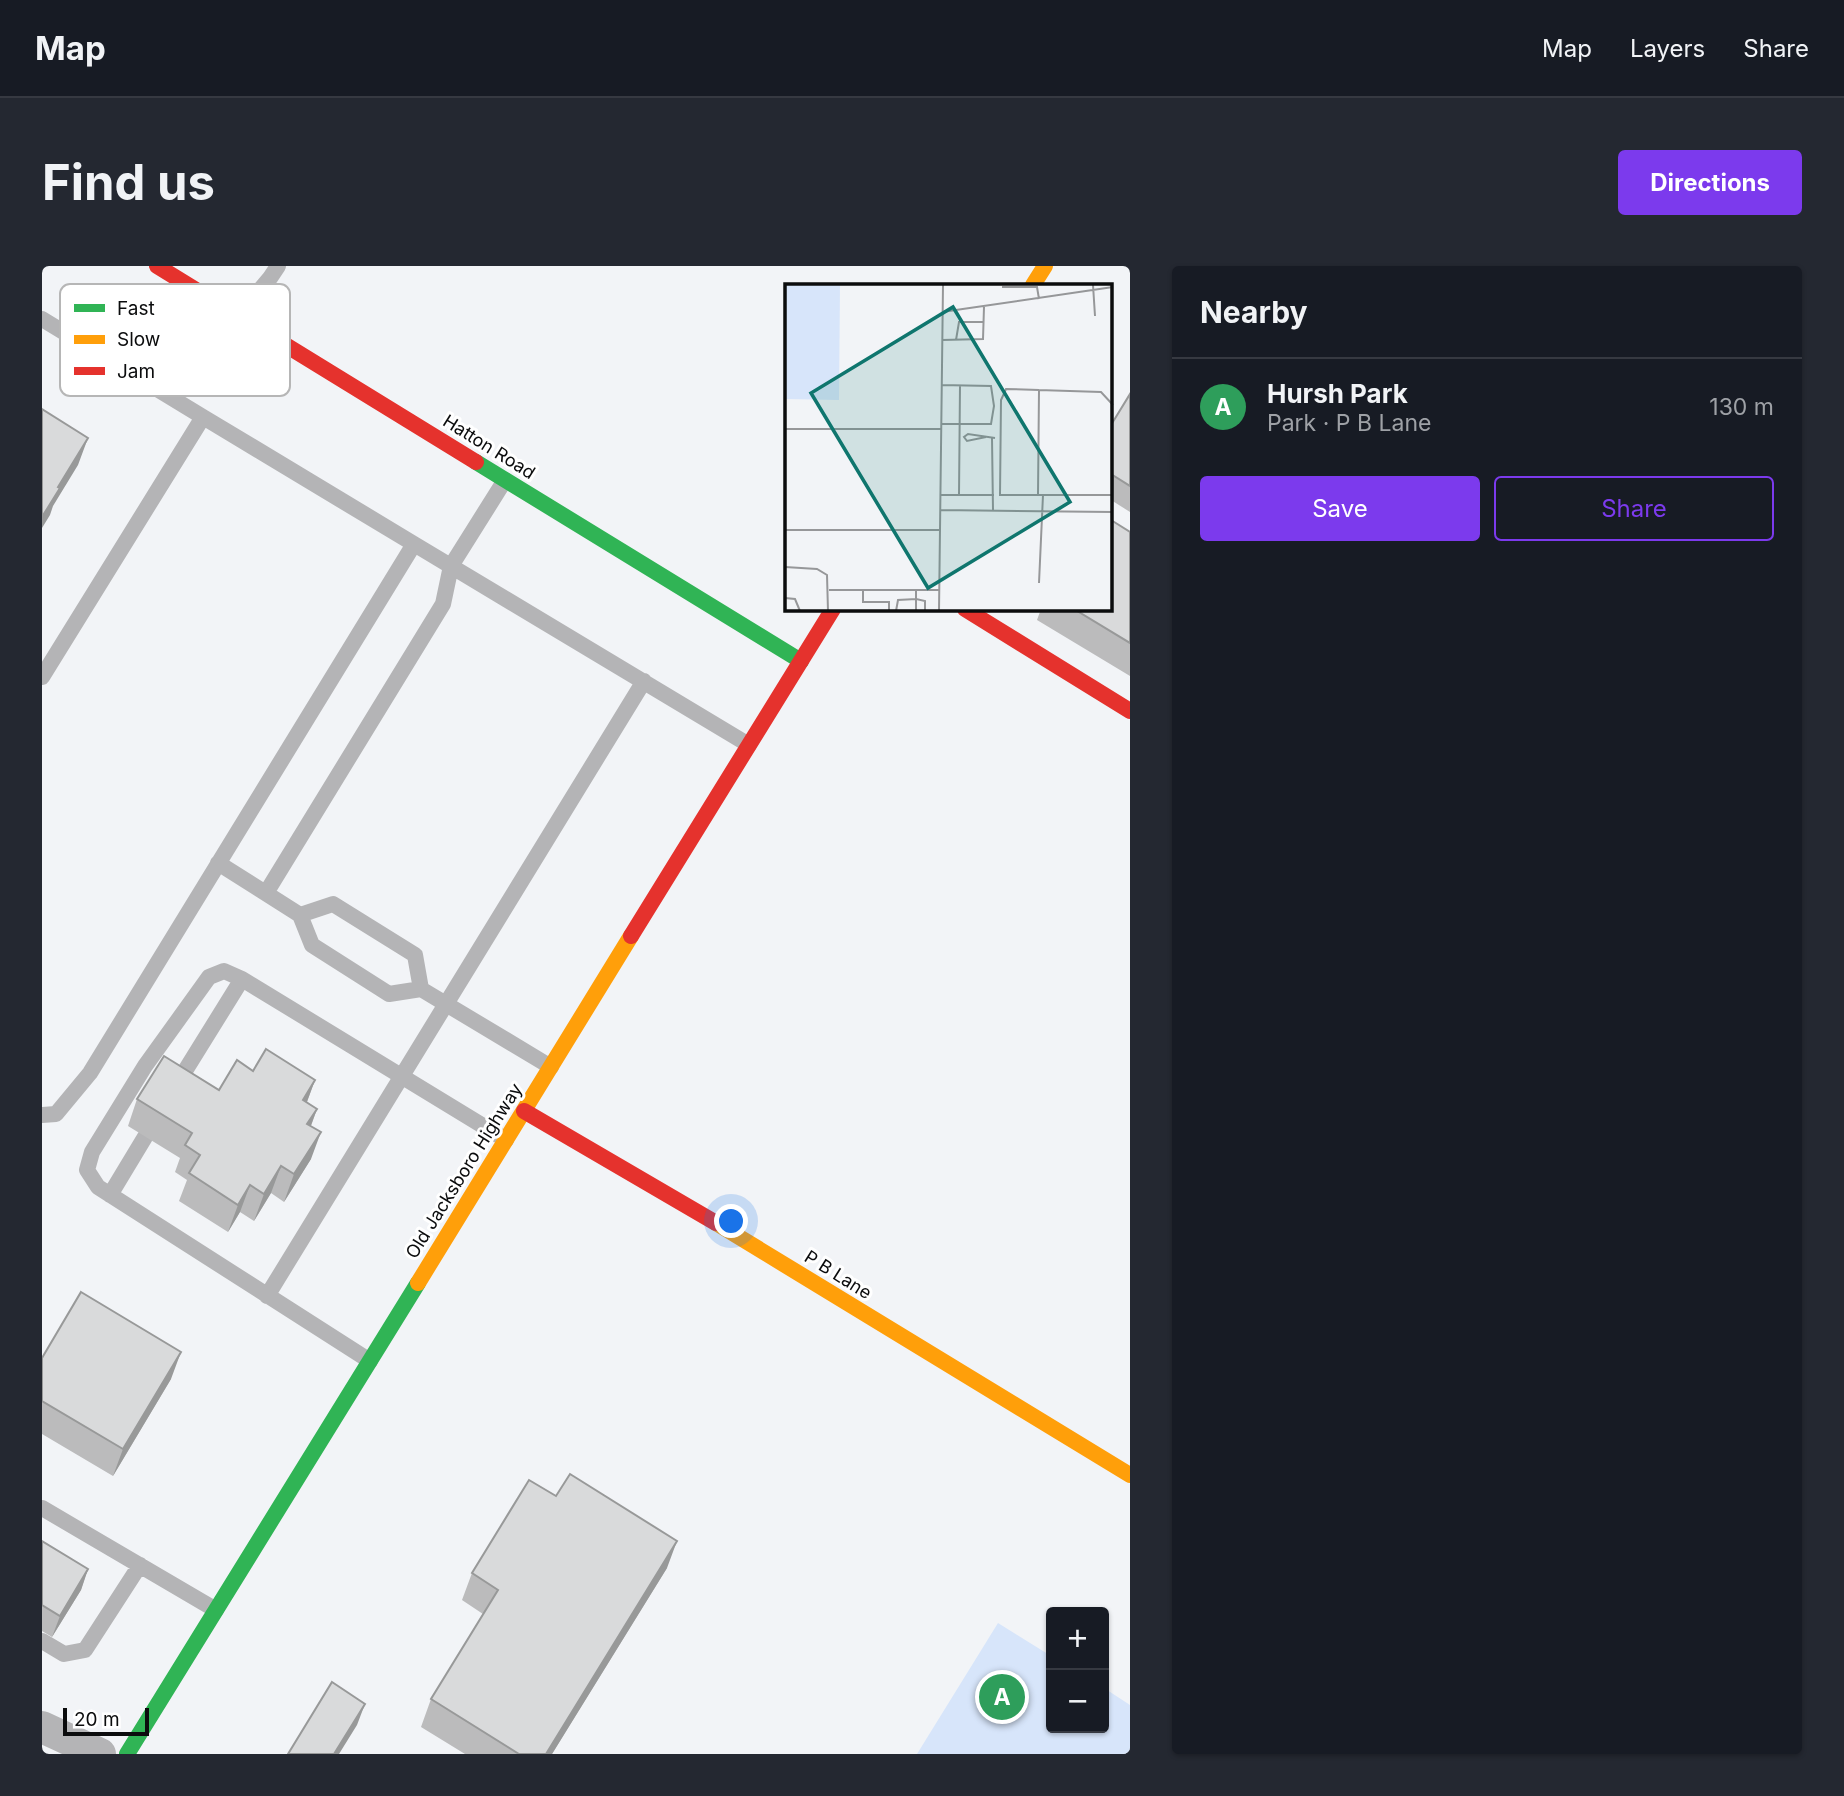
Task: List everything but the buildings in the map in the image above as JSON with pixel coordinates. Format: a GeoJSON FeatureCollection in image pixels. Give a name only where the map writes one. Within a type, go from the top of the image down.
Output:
{"type":"FeatureCollection","features":[{"type":"Feature","properties":{"kind":"street","name":"Hatton Road"},"geometry":{"type":"LineString","coordinates":[[157,266],[186,284]]}},
{"type":"Feature","properties":{"kind":"street"},"geometry":{"type":"LineString","coordinates":[[1034,284],[1045,266]]}},
{"type":"Feature","properties":{"kind":"street","name":"Hatton Road"},"geometry":{"type":"LineString","coordinates":[[290,348],[801,662]]}},
{"type":"Feature","properties":{"kind":"street","name":"Old Jacksboro Highway"},"geometry":{"type":"LineString","coordinates":[[128,1754],[832,611]]}},
{"type":"Feature","properties":{"kind":"street"},"geometry":{"type":"LineString","coordinates":[[968,611],[1130,711]]}},
{"type":"Feature","properties":{"kind":"street","name":"P B Lane"},"geometry":{"type":"LineString","coordinates":[[524,1111],[758,1247],[1130,1475]]}},
{"type":"Feature","properties":{"kind":"street"},"geometry":{"type":"LineString","coordinates":[[42,1727],[100,1754]]}},
{"type":"Feature","properties":{"kind":"lane"},"geometry":{"type":"LineString","coordinates":[[265,284],[278,266]]}},
{"type":"Feature","properties":{"kind":"lane"},"geometry":{"type":"LineString","coordinates":[[42,319],[60,330]]}},
{"type":"Feature","properties":{"kind":"lane"},"geometry":{"type":"LineString","coordinates":[[169,396],[750,745]]}},
{"type":"Feature","properties":{"kind":"lane"},"geometry":{"type":"LineString","coordinates":[[42,677],[203,417]]}},
{"type":"Feature","properties":{"kind":"lane"},"geometry":{"type":"LineString","coordinates":[[266,893],[443,604],[451,566],[505,480]]}},
{"type":"Feature","properties":{"kind":"lane"},"geometry":{"type":"LineString","coordinates":[[42,1115],[56,1114],[90,1073],[414,544]]}},
{"type":"Feature","properties":{"kind":"lane"},"geometry":{"type":"LineString","coordinates":[[267,1296],[644,681]]}},
{"type":"Feature","properties":{"kind":"lane"},"geometry":{"type":"LineString","coordinates":[[218,863],[300,915],[312,945],[389,994],[421,989],[551,1067]]}},
{"type":"Feature","properties":{"kind":"lane"},"geometry":{"type":"LineString","coordinates":[[300,915],[333,904],[415,955],[421,989]]}},
{"type":"Feature","properties":{"kind":"lane"},"geometry":{"type":"LineString","coordinates":[[370,1361],[99,1187],[87,1170],[98,1141],[145,1066],[209,976],[224,971],[242,979],[506,1140]]}},
{"type":"Feature","properties":{"kind":"lane"},"geometry":{"type":"LineString","coordinates":[[171,1094],[242,979]]}},
{"type":"Feature","properties":{"kind":"lane"},"geometry":{"type":"LineString","coordinates":[[110,1195],[145,1137]]}},
{"type":"Feature","properties":{"kind":"lane"},"geometry":{"type":"LineString","coordinates":[[42,1508],[216,1610]]}},
{"type":"Feature","properties":{"kind":"lane"},"geometry":{"type":"LineString","coordinates":[[42,1641],[64,1654],[85,1650],[140,1565]]}},
{"type":"Feature","properties":{"kind":"shaded area"},"geometry":{"type":"Polygon","coordinates":[[[998,1623],[1046,1653],[1046,1733],[1109,1733],[1109,1691],[1130,1705],[1130,1754],[917,1754],[998,1623]]]}},
{"type":"Feature","properties":{"kind":"traffic: fast"},"geometry":{"type":"LineString","coordinates":[[476,462],[801,661]]}},
{"type":"Feature","properties":{"kind":"traffic: fast"},"geometry":{"type":"LineString","coordinates":[[127,1754],[418,1283]]}},
{"type":"Feature","properties":{"kind":"traffic: slow"},"geometry":{"type":"LineString","coordinates":[[1034,284],[1045,266]]}},
{"type":"Feature","properties":{"kind":"traffic: slow"},"geometry":{"type":"LineString","coordinates":[[418,1283],[631,936]]}},
{"type":"Feature","properties":{"kind":"traffic: slow"},"geometry":{"type":"LineString","coordinates":[[716,1223],[1130,1475]]}},
{"type":"Feature","properties":{"kind":"traffic: jam"},"geometry":{"type":"LineString","coordinates":[[157,266],[186,284]]}},
{"type":"Feature","properties":{"kind":"traffic: jam"},"geometry":{"type":"LineString","coordinates":[[290,348],[476,462]]}},
{"type":"Feature","properties":{"kind":"traffic: jam"},"geometry":{"type":"LineString","coordinates":[[631,936],[832,611]]}},
{"type":"Feature","properties":{"kind":"traffic: jam"},"geometry":{"type":"LineString","coordinates":[[968,611],[1130,711]]}},
{"type":"Feature","properties":{"kind":"traffic: jam"},"geometry":{"type":"LineString","coordinates":[[524,1111],[716,1223]]}},
{"type":"Feature","properties":{"kind":"place","name":"Hursh Park"},"geometry":{"type":"Point","coordinates":[1002,1697]}}]}
